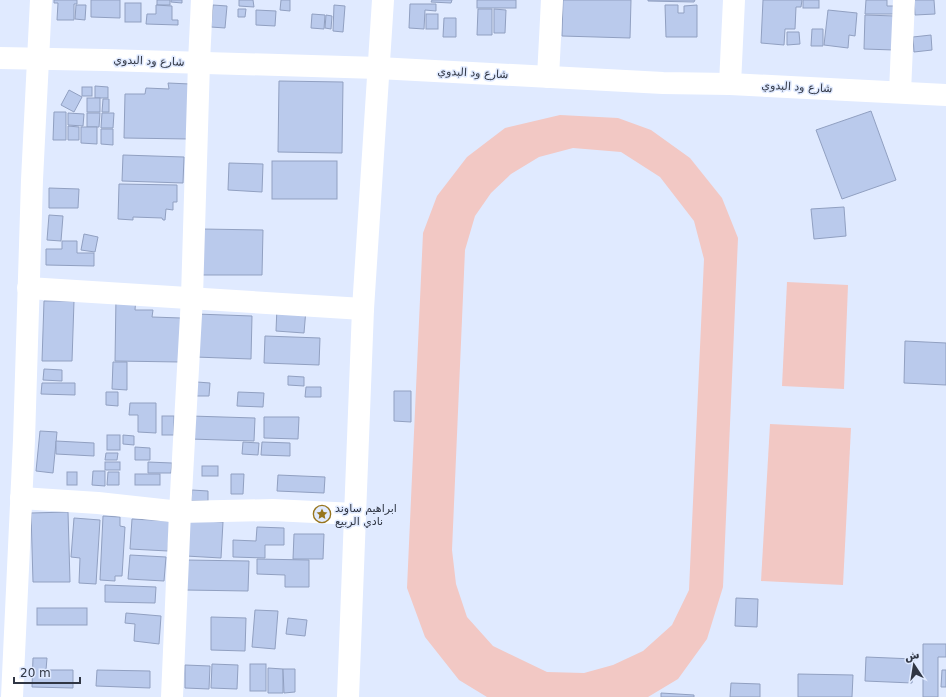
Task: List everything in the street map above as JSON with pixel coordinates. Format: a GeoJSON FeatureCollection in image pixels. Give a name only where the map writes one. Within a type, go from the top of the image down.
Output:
{"type":"FeatureCollection","features":[{"type":"Feature","properties":{"kind":"street"},"geometry":{"type":"LineString","coordinates":[[12,697],[21,498],[37,59],[41,0]]}},
{"type":"Feature","properties":{"kind":"street"},"geometry":{"type":"LineString","coordinates":[[172,697],[180,512],[192,297],[202,0]]}},
{"type":"Feature","properties":{"kind":"street"},"geometry":{"type":"LineString","coordinates":[[348,697],[363,309],[383,0]]}},
{"type":"Feature","properties":{"kind":"street"},"geometry":{"type":"LineString","coordinates":[[548,77],[552,0]]}},
{"type":"Feature","properties":{"kind":"street"},"geometry":{"type":"LineString","coordinates":[[730,84],[734,0]]}},
{"type":"Feature","properties":{"kind":"street"},"geometry":{"type":"LineString","coordinates":[[900,92],[904,0]]}},
{"type":"Feature","properties":{"kind":"street","name":"شارع ود البدوي"},"geometry":{"type":"LineString","coordinates":[[0,58],[199,62],[378,68],[663,83],[730,84],[946,94]]}},
{"type":"Feature","properties":{"kind":"street"},"geometry":{"type":"LineString","coordinates":[[28,288],[192,297],[363,309]]}},
{"type":"Feature","properties":{"kind":"street"},"geometry":{"type":"LineString","coordinates":[[21,498],[98,503],[180,512],[273,510],[355,514]]}},
{"type":"Feature","properties":{"kind":"shaded area"},"geometry":{"type":"Polygon","coordinates":[[[560,115],[618,118],[651,130],[690,158],[722,198],[738,238],[723,587],[707,639],[678,679],[648,697],[487,697],[459,680],[425,637],[407,588],[423,233],[437,196],[467,157],[505,128],[560,115]],[[573,148],[539,157],[511,174],[491,193],[475,216],[465,250],[452,550],[456,584],[467,617],[493,646],[547,672],[584,673],[613,665],[643,651],[672,625],[689,590],[704,259],[694,221],[660,177],[621,152],[573,148]]]}},
{"type":"Feature","properties":{"kind":"shaded area"},"geometry":{"type":"Polygon","coordinates":[[[787,282],[848,285],[844,389],[782,386],[787,282]]]}},
{"type":"Feature","properties":{"kind":"shaded area"},"geometry":{"type":"Polygon","coordinates":[[[770,424],[851,428],[843,585],[761,581],[770,424]]]}},
{"type":"Feature","properties":{"kind":"building"},"geometry":{"type":"Polygon","coordinates":[[[54,0],[77,0],[77,4],[74,4],[74,20],[57,20],[58,3],[54,3],[54,0]]]}},
{"type":"Feature","properties":{"kind":"building"},"geometry":{"type":"Polygon","coordinates":[[[91,0],[120,0],[120,18],[91,17],[91,0]]]}},
{"type":"Feature","properties":{"kind":"building"},"geometry":{"type":"Polygon","coordinates":[[[157,0],[170,0],[170,5],[157,5],[157,0]]]}},
{"type":"Feature","properties":{"kind":"building"},"geometry":{"type":"Polygon","coordinates":[[[171,0],[182,0],[182,3],[171,2],[171,0]]]}},
{"type":"Feature","properties":{"kind":"building"},"geometry":{"type":"Polygon","coordinates":[[[239,0],[253,0],[254,7],[239,6],[239,0]]]}},
{"type":"Feature","properties":{"kind":"building"},"geometry":{"type":"Polygon","coordinates":[[[281,0],[290,0],[290,11],[280,10],[281,0]]]}},
{"type":"Feature","properties":{"kind":"building"},"geometry":{"type":"Polygon","coordinates":[[[432,0],[452,0],[451,3],[431,2],[432,0]]]}},
{"type":"Feature","properties":{"kind":"building"},"geometry":{"type":"Polygon","coordinates":[[[477,0],[516,0],[516,8],[477,8],[477,0]]]}},
{"type":"Feature","properties":{"kind":"building"},"geometry":{"type":"Polygon","coordinates":[[[563,0],[631,0],[630,38],[562,36],[563,0]]]}},
{"type":"Feature","properties":{"kind":"building"},"geometry":{"type":"Polygon","coordinates":[[[648,0],[695,0],[694,2],[648,0]]]}},
{"type":"Feature","properties":{"kind":"building"},"geometry":{"type":"Polygon","coordinates":[[[763,0],[802,0],[801,7],[796,7],[795,29],[785,29],[784,45],[761,43],[763,0]]]}},
{"type":"Feature","properties":{"kind":"building"},"geometry":{"type":"Polygon","coordinates":[[[803,0],[819,0],[819,8],[803,8],[803,0]]]}},
{"type":"Feature","properties":{"kind":"building"},"geometry":{"type":"Polygon","coordinates":[[[866,0],[887,0],[887,6],[895,6],[895,14],[865,14],[866,0]]]}},
{"type":"Feature","properties":{"kind":"building"},"geometry":{"type":"Polygon","coordinates":[[[914,0],[934,0],[935,14],[915,15],[914,0]]]}},
{"type":"Feature","properties":{"kind":"building"},"geometry":{"type":"Polygon","coordinates":[[[125,3],[141,3],[141,22],[125,22],[125,3]]]}},
{"type":"Feature","properties":{"kind":"building"},"geometry":{"type":"Polygon","coordinates":[[[410,4],[436,4],[436,11],[425,10],[424,29],[409,28],[410,4]]]}},
{"type":"Feature","properties":{"kind":"building"},"geometry":{"type":"Polygon","coordinates":[[[76,5],[86,5],[85,20],[75,19],[76,5]]]}},
{"type":"Feature","properties":{"kind":"building"},"geometry":{"type":"Polygon","coordinates":[[[156,5],[172,6],[172,20],[178,20],[178,25],[146,24],[147,14],[156,14],[156,5]]]}},
{"type":"Feature","properties":{"kind":"building"},"geometry":{"type":"Polygon","coordinates":[[[213,5],[227,6],[225,28],[211,27],[213,5]]]}},
{"type":"Feature","properties":{"kind":"building"},"geometry":{"type":"Polygon","coordinates":[[[334,5],[345,6],[343,32],[333,31],[334,5]]]}},
{"type":"Feature","properties":{"kind":"building"},"geometry":{"type":"Polygon","coordinates":[[[665,5],[678,5],[678,13],[684,13],[684,6],[697,5],[697,37],[666,37],[665,5]]]}},
{"type":"Feature","properties":{"kind":"building"},"geometry":{"type":"Polygon","coordinates":[[[238,9],[246,9],[245,17],[238,17],[238,9]]]}},
{"type":"Feature","properties":{"kind":"building"},"geometry":{"type":"Polygon","coordinates":[[[478,9],[492,9],[492,35],[477,35],[478,9]]]}},
{"type":"Feature","properties":{"kind":"building"},"geometry":{"type":"Polygon","coordinates":[[[494,9],[506,10],[505,33],[494,33],[494,9]]]}},
{"type":"Feature","properties":{"kind":"building"},"geometry":{"type":"Polygon","coordinates":[[[256,10],[276,11],[275,26],[256,25],[256,10]]]}},
{"type":"Feature","properties":{"kind":"building"},"geometry":{"type":"Polygon","coordinates":[[[828,10],[857,13],[855,36],[849,35],[848,48],[824,45],[828,10]]]}},
{"type":"Feature","properties":{"kind":"building"},"geometry":{"type":"Polygon","coordinates":[[[312,14],[325,15],[324,29],[311,28],[312,14]]]}},
{"type":"Feature","properties":{"kind":"building"},"geometry":{"type":"Polygon","coordinates":[[[426,14],[438,14],[438,29],[426,29],[426,14]]]}},
{"type":"Feature","properties":{"kind":"building"},"geometry":{"type":"Polygon","coordinates":[[[326,15],[332,16],[331,29],[325,28],[326,15]]]}},
{"type":"Feature","properties":{"kind":"building"},"geometry":{"type":"Polygon","coordinates":[[[865,15],[895,16],[894,50],[864,49],[865,15]]]}},
{"type":"Feature","properties":{"kind":"building"},"geometry":{"type":"Polygon","coordinates":[[[444,18],[456,18],[456,37],[443,37],[444,18]]]}},
{"type":"Feature","properties":{"kind":"building"},"geometry":{"type":"Polygon","coordinates":[[[812,29],[823,29],[823,46],[811,46],[812,29]]]}},
{"type":"Feature","properties":{"kind":"building"},"geometry":{"type":"Polygon","coordinates":[[[787,32],[799,32],[800,44],[787,45],[787,32]]]}},
{"type":"Feature","properties":{"kind":"building"},"geometry":{"type":"Polygon","coordinates":[[[931,35],[932,50],[914,52],[913,37],[931,35]]]}},
{"type":"Feature","properties":{"kind":"building"},"geometry":{"type":"Polygon","coordinates":[[[279,81],[343,82],[342,153],[278,152],[279,81]]]}},
{"type":"Feature","properties":{"kind":"building"},"geometry":{"type":"Polygon","coordinates":[[[168,83],[190,84],[189,139],[124,138],[125,94],[145,94],[146,88],[169,89],[168,83]]]}},
{"type":"Feature","properties":{"kind":"building"},"geometry":{"type":"Polygon","coordinates":[[[95,86],[108,87],[108,98],[95,98],[95,86]]]}},
{"type":"Feature","properties":{"kind":"building"},"geometry":{"type":"Polygon","coordinates":[[[82,87],[92,87],[92,96],[82,96],[82,87]]]}},
{"type":"Feature","properties":{"kind":"building"},"geometry":{"type":"Polygon","coordinates":[[[69,90],[82,97],[74,112],[61,105],[69,90]]]}},
{"type":"Feature","properties":{"kind":"building"},"geometry":{"type":"Polygon","coordinates":[[[87,98],[100,98],[100,112],[87,112],[87,98]]]}},
{"type":"Feature","properties":{"kind":"building"},"geometry":{"type":"Polygon","coordinates":[[[103,99],[109,99],[109,112],[102,112],[103,99]]]}},
{"type":"Feature","properties":{"kind":"building"},"geometry":{"type":"Polygon","coordinates":[[[871,111],[896,180],[842,199],[816,130],[871,111]]]}},
{"type":"Feature","properties":{"kind":"building"},"geometry":{"type":"Polygon","coordinates":[[[54,112],[66,112],[66,140],[53,140],[54,112]]]}},
{"type":"Feature","properties":{"kind":"building"},"geometry":{"type":"Polygon","coordinates":[[[68,113],[84,114],[83,126],[68,125],[68,113]]]}},
{"type":"Feature","properties":{"kind":"building"},"geometry":{"type":"Polygon","coordinates":[[[87,113],[100,113],[99,127],[87,127],[87,113]]]}},
{"type":"Feature","properties":{"kind":"building"},"geometry":{"type":"Polygon","coordinates":[[[102,113],[114,113],[113,128],[101,128],[102,113]]]}},
{"type":"Feature","properties":{"kind":"building"},"geometry":{"type":"Polygon","coordinates":[[[68,126],[79,127],[79,140],[68,140],[68,126]]]}},
{"type":"Feature","properties":{"kind":"building"},"geometry":{"type":"Polygon","coordinates":[[[81,127],[97,127],[97,144],[81,143],[81,127]]]}},
{"type":"Feature","properties":{"kind":"building"},"geometry":{"type":"Polygon","coordinates":[[[101,129],[113,129],[113,145],[101,144],[101,129]]]}},
{"type":"Feature","properties":{"kind":"building"},"geometry":{"type":"Polygon","coordinates":[[[123,155],[184,157],[183,183],[122,181],[123,155]]]}},
{"type":"Feature","properties":{"kind":"building"},"geometry":{"type":"Polygon","coordinates":[[[272,161],[337,161],[337,199],[272,199],[272,161]]]}},
{"type":"Feature","properties":{"kind":"building"},"geometry":{"type":"Polygon","coordinates":[[[229,163],[263,164],[262,192],[228,190],[229,163]]]}},
{"type":"Feature","properties":{"kind":"building"},"geometry":{"type":"Polygon","coordinates":[[[119,184],[177,185],[177,202],[173,202],[173,210],[166,209],[165,220],[162,218],[133,217],[133,220],[118,219],[119,184]]]}},
{"type":"Feature","properties":{"kind":"building"},"geometry":{"type":"Polygon","coordinates":[[[49,188],[79,189],[78,208],[49,208],[49,188]]]}},
{"type":"Feature","properties":{"kind":"building"},"geometry":{"type":"Polygon","coordinates":[[[844,207],[846,236],[814,239],[811,209],[844,207]]]}},
{"type":"Feature","properties":{"kind":"building"},"geometry":{"type":"Polygon","coordinates":[[[49,215],[63,216],[61,241],[47,240],[49,215]]]}},
{"type":"Feature","properties":{"kind":"building"},"geometry":{"type":"Polygon","coordinates":[[[201,229],[263,230],[262,275],[200,275],[201,229]]]}},
{"type":"Feature","properties":{"kind":"building"},"geometry":{"type":"Polygon","coordinates":[[[84,234],[98,237],[95,252],[81,250],[84,234]]]}},
{"type":"Feature","properties":{"kind":"building"},"geometry":{"type":"Polygon","coordinates":[[[62,241],[77,241],[77,253],[94,253],[94,266],[46,265],[46,249],[62,249],[62,241]]]}},
{"type":"Feature","properties":{"kind":"building"},"geometry":{"type":"Polygon","coordinates":[[[116,297],[136,297],[135,310],[153,310],[152,317],[181,318],[180,362],[115,361],[116,297]]]}},
{"type":"Feature","properties":{"kind":"building"},"geometry":{"type":"Polygon","coordinates":[[[44,301],[74,301],[72,361],[42,361],[44,301]]]}},
{"type":"Feature","properties":{"kind":"building"},"geometry":{"type":"Polygon","coordinates":[[[277,307],[306,309],[304,333],[276,331],[277,307]]]}},
{"type":"Feature","properties":{"kind":"building"},"geometry":{"type":"Polygon","coordinates":[[[196,314],[252,316],[251,359],[195,357],[196,314]]]}},
{"type":"Feature","properties":{"kind":"building"},"geometry":{"type":"Polygon","coordinates":[[[265,336],[320,338],[319,365],[264,363],[265,336]]]}},
{"type":"Feature","properties":{"kind":"building"},"geometry":{"type":"Polygon","coordinates":[[[905,341],[946,343],[946,385],[904,383],[905,341]]]}},
{"type":"Feature","properties":{"kind":"building"},"geometry":{"type":"Polygon","coordinates":[[[113,362],[127,362],[127,390],[112,389],[113,362]]]}},
{"type":"Feature","properties":{"kind":"building"},"geometry":{"type":"Polygon","coordinates":[[[44,369],[62,370],[62,381],[43,380],[44,369]]]}},
{"type":"Feature","properties":{"kind":"building"},"geometry":{"type":"Polygon","coordinates":[[[288,376],[304,377],[304,386],[288,385],[288,376]]]}},
{"type":"Feature","properties":{"kind":"building"},"geometry":{"type":"Polygon","coordinates":[[[197,382],[210,383],[209,396],[196,396],[197,382]]]}},
{"type":"Feature","properties":{"kind":"building"},"geometry":{"type":"Polygon","coordinates":[[[42,383],[75,383],[75,395],[41,394],[42,383]]]}},
{"type":"Feature","properties":{"kind":"building"},"geometry":{"type":"Polygon","coordinates":[[[306,387],[321,387],[321,397],[305,397],[306,387]]]}},
{"type":"Feature","properties":{"kind":"building"},"geometry":{"type":"Polygon","coordinates":[[[394,391],[411,391],[411,422],[394,421],[394,391]]]}},
{"type":"Feature","properties":{"kind":"building"},"geometry":{"type":"Polygon","coordinates":[[[106,392],[118,392],[118,406],[106,405],[106,392]]]}},
{"type":"Feature","properties":{"kind":"building"},"geometry":{"type":"Polygon","coordinates":[[[238,392],[264,393],[263,407],[237,406],[238,392]]]}},
{"type":"Feature","properties":{"kind":"building"},"geometry":{"type":"Polygon","coordinates":[[[130,403],[156,403],[156,433],[138,432],[138,415],[129,415],[130,403]]]}},
{"type":"Feature","properties":{"kind":"building"},"geometry":{"type":"Polygon","coordinates":[[[162,416],[174,416],[174,435],[162,435],[162,416]]]}},
{"type":"Feature","properties":{"kind":"building"},"geometry":{"type":"Polygon","coordinates":[[[191,416],[255,418],[254,441],[190,439],[191,416]]]}},
{"type":"Feature","properties":{"kind":"building"},"geometry":{"type":"Polygon","coordinates":[[[264,417],[299,417],[298,439],[264,438],[264,417]]]}},
{"type":"Feature","properties":{"kind":"building"},"geometry":{"type":"Polygon","coordinates":[[[40,431],[57,432],[53,473],[36,471],[40,431]]]}},
{"type":"Feature","properties":{"kind":"building"},"geometry":{"type":"Polygon","coordinates":[[[107,435],[120,435],[120,450],[107,450],[107,435]]]}},
{"type":"Feature","properties":{"kind":"building"},"geometry":{"type":"Polygon","coordinates":[[[123,435],[134,436],[134,445],[123,444],[123,435]]]}},
{"type":"Feature","properties":{"kind":"building"},"geometry":{"type":"Polygon","coordinates":[[[56,441],[94,443],[94,456],[56,454],[56,441]]]}},
{"type":"Feature","properties":{"kind":"building"},"geometry":{"type":"Polygon","coordinates":[[[243,442],[259,443],[258,455],[242,454],[243,442]]]}},
{"type":"Feature","properties":{"kind":"building"},"geometry":{"type":"Polygon","coordinates":[[[262,442],[290,443],[290,456],[261,455],[262,442]]]}},
{"type":"Feature","properties":{"kind":"building"},"geometry":{"type":"Polygon","coordinates":[[[135,447],[150,448],[150,460],[135,460],[135,447]]]}},
{"type":"Feature","properties":{"kind":"building"},"geometry":{"type":"Polygon","coordinates":[[[106,453],[118,453],[117,460],[105,460],[106,453]]]}},
{"type":"Feature","properties":{"kind":"building"},"geometry":{"type":"Polygon","coordinates":[[[105,462],[120,462],[120,470],[105,470],[105,462]]]}},
{"type":"Feature","properties":{"kind":"building"},"geometry":{"type":"Polygon","coordinates":[[[148,462],[172,463],[171,473],[148,473],[148,462]]]}},
{"type":"Feature","properties":{"kind":"building"},"geometry":{"type":"Polygon","coordinates":[[[202,466],[218,466],[218,476],[202,476],[202,466]]]}},
{"type":"Feature","properties":{"kind":"building"},"geometry":{"type":"Polygon","coordinates":[[[93,471],[105,471],[105,486],[92,485],[93,471]]]}},
{"type":"Feature","properties":{"kind":"building"},"geometry":{"type":"Polygon","coordinates":[[[67,472],[77,472],[77,485],[67,485],[67,472]]]}},
{"type":"Feature","properties":{"kind":"building"},"geometry":{"type":"Polygon","coordinates":[[[108,472],[119,472],[119,485],[107,485],[108,472]]]}},
{"type":"Feature","properties":{"kind":"building"},"geometry":{"type":"Polygon","coordinates":[[[135,474],[160,474],[160,485],[135,485],[135,474]]]}},
{"type":"Feature","properties":{"kind":"building"},"geometry":{"type":"Polygon","coordinates":[[[231,474],[244,474],[243,494],[231,494],[231,474]]]}},
{"type":"Feature","properties":{"kind":"building"},"geometry":{"type":"Polygon","coordinates":[[[278,475],[325,477],[324,493],[277,491],[278,475]]]}},
{"type":"Feature","properties":{"kind":"building"},"geometry":{"type":"Polygon","coordinates":[[[192,490],[208,491],[208,501],[191,501],[192,490]]]}},
{"type":"Feature","properties":{"kind":"building"},"geometry":{"type":"Polygon","coordinates":[[[68,512],[70,582],[33,582],[31,513],[68,512]]]}},
{"type":"Feature","properties":{"kind":"building"},"geometry":{"type":"Polygon","coordinates":[[[103,516],[120,517],[120,526],[125,527],[122,576],[115,576],[115,581],[100,580],[103,516]]]}},
{"type":"Feature","properties":{"kind":"building"},"geometry":{"type":"Polygon","coordinates":[[[74,518],[100,520],[96,584],[79,583],[80,558],[71,557],[74,518]]]}},
{"type":"Feature","properties":{"kind":"building"},"geometry":{"type":"Polygon","coordinates":[[[132,519],[170,521],[168,551],[130,549],[132,519]]]}},
{"type":"Feature","properties":{"kind":"building"},"geometry":{"type":"Polygon","coordinates":[[[187,520],[223,522],[221,558],[186,556],[187,520]]]}},
{"type":"Feature","properties":{"kind":"building"},"geometry":{"type":"Polygon","coordinates":[[[257,527],[284,528],[284,545],[265,545],[265,558],[233,557],[233,540],[256,541],[257,527]]]}},
{"type":"Feature","properties":{"kind":"building"},"geometry":{"type":"Polygon","coordinates":[[[294,534],[324,534],[323,559],[293,559],[294,534]]]}},
{"type":"Feature","properties":{"kind":"building"},"geometry":{"type":"Polygon","coordinates":[[[130,555],[166,557],[164,581],[128,579],[130,555]]]}},
{"type":"Feature","properties":{"kind":"building"},"geometry":{"type":"Polygon","coordinates":[[[257,559],[309,560],[309,587],[285,587],[285,575],[257,574],[257,559]]]}},
{"type":"Feature","properties":{"kind":"building"},"geometry":{"type":"Polygon","coordinates":[[[186,560],[249,561],[248,591],[185,590],[186,560]]]}},
{"type":"Feature","properties":{"kind":"building"},"geometry":{"type":"Polygon","coordinates":[[[105,585],[156,587],[155,603],[105,602],[105,585]]]}},
{"type":"Feature","properties":{"kind":"building"},"geometry":{"type":"Polygon","coordinates":[[[736,598],[758,599],[757,627],[735,626],[736,598]]]}},
{"type":"Feature","properties":{"kind":"building"},"geometry":{"type":"Polygon","coordinates":[[[37,608],[87,608],[87,625],[37,625],[37,608]]]}},
{"type":"Feature","properties":{"kind":"building"},"geometry":{"type":"Polygon","coordinates":[[[255,610],[278,611],[275,649],[252,647],[255,610]]]}},
{"type":"Feature","properties":{"kind":"building"},"geometry":{"type":"Polygon","coordinates":[[[126,613],[161,616],[159,644],[134,641],[135,624],[125,623],[126,613]]]}},
{"type":"Feature","properties":{"kind":"building"},"geometry":{"type":"Polygon","coordinates":[[[211,617],[246,618],[245,651],[211,650],[211,617]]]}},
{"type":"Feature","properties":{"kind":"building"},"geometry":{"type":"Polygon","coordinates":[[[288,618],[307,620],[305,636],[286,634],[288,618]]]}},
{"type":"Feature","properties":{"kind":"building"},"geometry":{"type":"Polygon","coordinates":[[[923,644],[946,644],[946,657],[938,657],[938,697],[923,697],[923,644]]]}},
{"type":"Feature","properties":{"kind":"building"},"geometry":{"type":"Polygon","coordinates":[[[866,657],[914,659],[912,683],[865,681],[866,657]]]}},
{"type":"Feature","properties":{"kind":"building"},"geometry":{"type":"Polygon","coordinates":[[[33,658],[47,658],[46,670],[73,670],[73,688],[32,687],[33,658]]]}},
{"type":"Feature","properties":{"kind":"building"},"geometry":{"type":"Polygon","coordinates":[[[212,664],[238,665],[237,689],[211,688],[212,664]]]}},
{"type":"Feature","properties":{"kind":"building"},"geometry":{"type":"Polygon","coordinates":[[[250,664],[266,664],[266,691],[250,691],[250,664]]]}},
{"type":"Feature","properties":{"kind":"building"},"geometry":{"type":"Polygon","coordinates":[[[185,665],[210,666],[209,689],[185,688],[185,665]]]}},
{"type":"Feature","properties":{"kind":"building"},"geometry":{"type":"Polygon","coordinates":[[[268,668],[283,669],[283,693],[268,693],[268,668]]]}},
{"type":"Feature","properties":{"kind":"building"},"geometry":{"type":"Polygon","coordinates":[[[283,669],[295,669],[295,692],[284,693],[283,669]]]}},
{"type":"Feature","properties":{"kind":"building"},"geometry":{"type":"Polygon","coordinates":[[[97,670],[150,671],[150,688],[96,686],[97,670]]]}},
{"type":"Feature","properties":{"kind":"building"},"geometry":{"type":"Polygon","coordinates":[[[942,670],[946,670],[946,687],[941,687],[942,670]]]}},
{"type":"Feature","properties":{"kind":"building"},"geometry":{"type":"Polygon","coordinates":[[[798,674],[853,675],[852,697],[798,697],[798,674]]]}},
{"type":"Feature","properties":{"kind":"building"},"geometry":{"type":"Polygon","coordinates":[[[731,683],[760,684],[760,697],[730,697],[731,683]]]}},
{"type":"Feature","properties":{"kind":"building"},"geometry":{"type":"Polygon","coordinates":[[[661,693],[694,695],[694,697],[661,697],[661,693]]]}},
{"type":"Feature","properties":{"kind":"place","name":"ابراهيم ساوند نادي الربيع"},"geometry":{"type":"Point","coordinates":[322,514]}}]}
